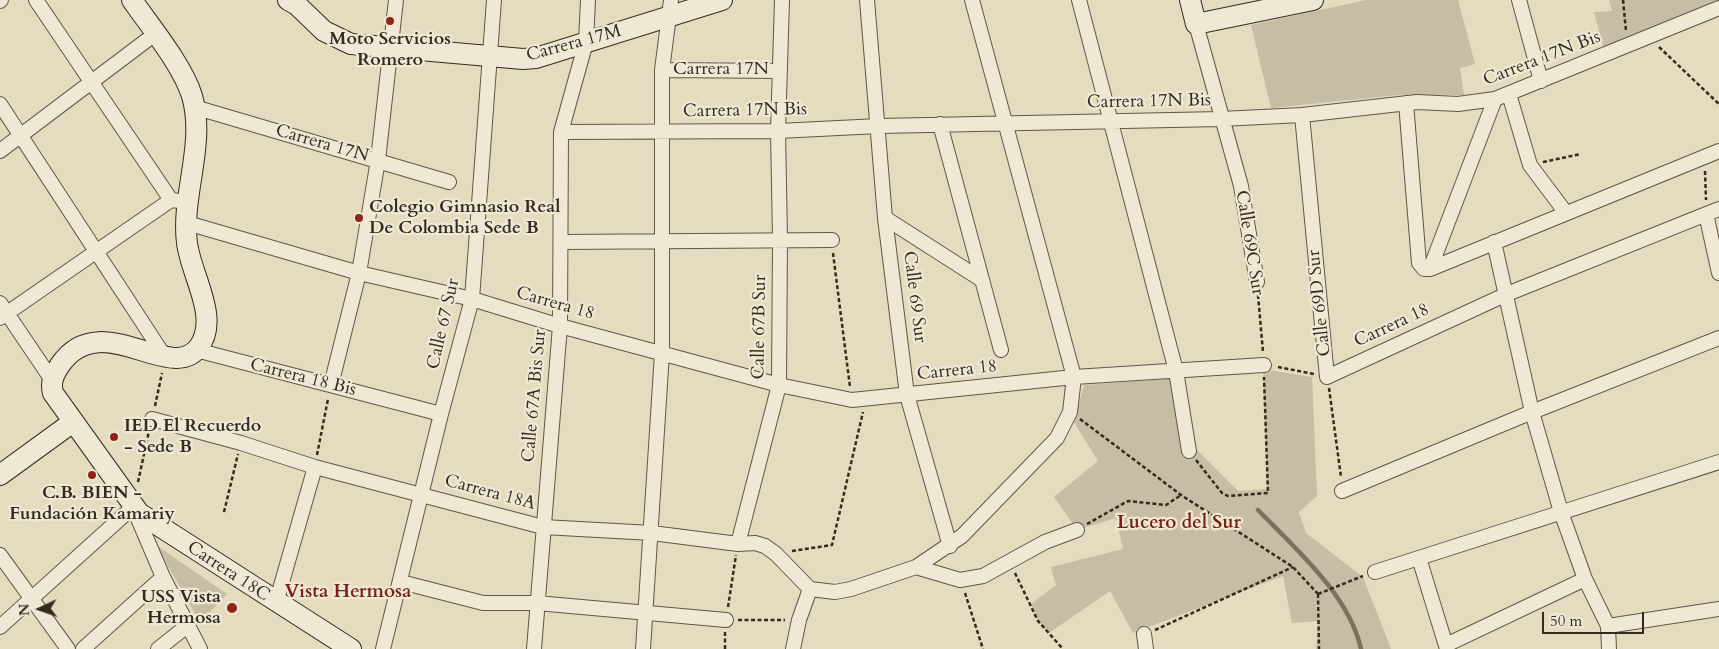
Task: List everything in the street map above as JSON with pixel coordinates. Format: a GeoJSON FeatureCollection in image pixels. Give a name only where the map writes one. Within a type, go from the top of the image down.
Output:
{"type":"FeatureCollection","features":[{"type":"Feature","properties":{"kind":"street"},"geometry":{"type":"LineString","coordinates":[[36,0],[92,82],[180,201],[186,222],[188,254],[207,312],[206,331],[196,350],[180,357],[165,357],[124,343],[96,342],[80,347],[67,357],[52,380],[2,311],[96,251],[180,201],[194,153],[194,107],[184,80],[132,0]]}},
{"type":"Feature","properties":{"kind":"street"},"geometry":{"type":"LineString","coordinates":[[331,385],[359,273],[378,160],[396,0]]}},
{"type":"Feature","properties":{"kind":"street","name":"Calle 67 Sur"},"geometry":{"type":"LineString","coordinates":[[383,649],[441,414],[472,299],[494,0]]}},
{"type":"Feature","properties":{"kind":"street","name":"Calle 67A Bis Sur"},"geometry":{"type":"LineString","coordinates":[[534,649],[560,326],[561,132],[586,42],[588,0]]}},
{"type":"Feature","properties":{"kind":"street","name":"Carrera 17M"},"geometry":{"type":"LineString","coordinates":[[294,2],[312,22],[332,37],[351,44],[489,57],[536,58],[586,42],[669,9],[722,0]]}},
{"type":"Feature","properties":{"kind":"street","name":"Calle 67B Sur"},"geometry":{"type":"LineString","coordinates":[[738,544],[779,386],[780,239],[778,131],[782,0]]}},
{"type":"Feature","properties":{"kind":"street","name":"Calle 69 Sur"},"geometry":{"type":"LineString","coordinates":[[867,0],[879,126],[885,218],[907,395],[950,546]]}},
{"type":"Feature","properties":{"kind":"street"},"geometry":{"type":"LineString","coordinates":[[793,649],[799,620],[810,589],[826,592],[851,589],[916,568],[950,546],[1049,447],[1063,429],[1070,412],[1074,377],[972,0]]}},
{"type":"Feature","properties":{"kind":"street"},"geometry":{"type":"LineString","coordinates":[[1079,0],[1176,371],[1189,451]]}},
{"type":"Feature","properties":{"kind":"street","name":"Calle 69C Sur"},"geometry":{"type":"LineString","coordinates":[[1190,0],[1246,209],[1257,282]]}},
{"type":"Feature","properties":{"kind":"street"},"geometry":{"type":"LineString","coordinates":[[1519,0],[1541,81]]}},
{"type":"Feature","properties":{"kind":"street"},"geometry":{"type":"LineString","coordinates":[[1196,24],[1305,1]]}},
{"type":"Feature","properties":{"kind":"street","name":"Carrera 17N Bis"},"geometry":{"type":"LineString","coordinates":[[561,132],[778,131],[1005,122],[1221,119],[1302,115],[1406,103],[1458,104],[1495,99],[1509,94],[1719,8]]}},
{"type":"Feature","properties":{"kind":"street"},"geometry":{"type":"LineString","coordinates":[[643,649],[647,613],[662,353],[662,70],[669,9]]}},
{"type":"Feature","properties":{"kind":"street"},"geometry":{"type":"LineString","coordinates":[[0,151],[154,34]]}},
{"type":"Feature","properties":{"kind":"street","name":"Carrera 17N"},"geometry":{"type":"LineString","coordinates":[[662,70],[780,71]]}},
{"type":"Feature","properties":{"kind":"street"},"geometry":{"type":"LineString","coordinates":[[1509,94],[1530,165],[1566,212]]}},
{"type":"Feature","properties":{"kind":"street"},"geometry":{"type":"LineString","coordinates":[[1425,266],[1495,99]]}},
{"type":"Feature","properties":{"kind":"street"},"geometry":{"type":"LineString","coordinates":[[1406,103],[1425,266]]}},
{"type":"Feature","properties":{"kind":"street"},"geometry":{"type":"LineString","coordinates":[[0,104],[165,357]]}},
{"type":"Feature","properties":{"kind":"street","name":"Carrera 17N"},"geometry":{"type":"LineString","coordinates":[[194,107],[450,182]]}},
{"type":"Feature","properties":{"kind":"street","name":"Calle 69D Sur"},"geometry":{"type":"LineString","coordinates":[[1302,115],[1328,377]]}},
{"type":"Feature","properties":{"kind":"street"},"geometry":{"type":"LineString","coordinates":[[940,124],[1001,350]]}},
{"type":"Feature","properties":{"kind":"street"},"geometry":{"type":"LineString","coordinates":[[1425,266],[1494,242],[1719,151]]}},
{"type":"Feature","properties":{"kind":"street"},"geometry":{"type":"LineString","coordinates":[[1713,212],[1719,272]]}},
{"type":"Feature","properties":{"kind":"street","name":"Carrera 18"},"geometry":{"type":"LineString","coordinates":[[1328,377],[1507,294],[1713,212]]}},
{"type":"Feature","properties":{"kind":"street"},"geometry":{"type":"LineString","coordinates":[[885,218],[982,280]]}},
{"type":"Feature","properties":{"kind":"street","name":"Carrera 18"},"geometry":{"type":"LineString","coordinates":[[186,222],[359,273],[472,299],[560,326],[779,386],[858,400],[1074,377],[1264,364]]}},
{"type":"Feature","properties":{"kind":"street"},"geometry":{"type":"LineString","coordinates":[[561,242],[832,240]]}},
{"type":"Feature","properties":{"kind":"street"},"geometry":{"type":"LineString","coordinates":[[1494,242],[1532,412],[1562,512],[1585,579],[1608,626],[1609,649]]}},
{"type":"Feature","properties":{"kind":"street"},"geometry":{"type":"LineString","coordinates":[[1342,491],[1532,412],[1719,338]]}},
{"type":"Feature","properties":{"kind":"street","name":"Carrera 18 Bis"},"geometry":{"type":"LineString","coordinates":[[196,350],[441,414]]}},
{"type":"Feature","properties":{"kind":"street","name":"Carrera 18C"},"geometry":{"type":"LineString","coordinates":[[52,380],[55,397],[133,507],[157,527],[351,649]]}},
{"type":"Feature","properties":{"kind":"street","name":"Carrera 18A"},"geometry":{"type":"LineString","coordinates":[[152,419],[241,443],[315,467],[543,527],[652,533],[738,544],[755,543],[765,546],[776,554],[810,589]]}},
{"type":"Feature","properties":{"kind":"street"},"geometry":{"type":"LineString","coordinates":[[0,475],[73,422]]}},
{"type":"Feature","properties":{"kind":"street"},"geometry":{"type":"LineString","coordinates":[[1375,572],[1719,462]]}},
{"type":"Feature","properties":{"kind":"street"},"geometry":{"type":"LineString","coordinates":[[276,603],[315,467]]}},
{"type":"Feature","properties":{"kind":"street"},"geometry":{"type":"LineString","coordinates":[[0,627],[133,507],[163,577],[200,649]]}},
{"type":"Feature","properties":{"kind":"street"},"geometry":{"type":"LineString","coordinates":[[916,568],[960,580],[983,576],[1045,542],[1077,530]]}},
{"type":"Feature","properties":{"kind":"street"},"geometry":{"type":"LineString","coordinates":[[0,555],[68,649]]}},
{"type":"Feature","properties":{"kind":"street"},"geometry":{"type":"LineString","coordinates":[[1419,558],[1446,647],[1585,579]]}},
{"type":"Feature","properties":{"kind":"street"},"geometry":{"type":"LineString","coordinates":[[83,649],[163,577]]}},
{"type":"Feature","properties":{"kind":"street"},"geometry":{"type":"LineString","coordinates":[[401,582],[483,603],[537,603],[726,620]]}},
{"type":"Feature","properties":{"kind":"street"},"geometry":{"type":"LineString","coordinates":[[1608,626],[1719,609]]}},
{"type":"Feature","properties":{"kind":"street"},"geometry":{"type":"LineString","coordinates":[[158,649],[187,626]]}},
{"type":"Feature","properties":{"kind":"street"},"geometry":{"type":"LineString","coordinates":[[1144,634],[1146,649]]}},
{"type":"Feature","properties":{"kind":"path"},"geometry":{"type":"LineString","coordinates":[[1623,0],[1627,46]]}},
{"type":"Feature","properties":{"kind":"path"},"geometry":{"type":"LineString","coordinates":[[1649,37],[1719,104]]}},
{"type":"Feature","properties":{"kind":"path"},"geometry":{"type":"LineString","coordinates":[[1530,165],[1581,154]]}},
{"type":"Feature","properties":{"kind":"path"},"geometry":{"type":"LineString","coordinates":[[1705,156],[1713,212]]}},
{"type":"Feature","properties":{"kind":"path"},"geometry":{"type":"LineString","coordinates":[[776,554],[832,545],[858,400],[832,240]]}},
{"type":"Feature","properties":{"kind":"path","name":"Calle 69C Sur"},"geometry":{"type":"LineString","coordinates":[[1189,451],[1222,493],[1228,496],[1268,493],[1264,364],[1257,282]]}},
{"type":"Feature","properties":{"kind":"path"},"geometry":{"type":"LineString","coordinates":[[1264,364],[1328,377]]}},
{"type":"Feature","properties":{"kind":"path","name":"Calle 69D Sur"},"geometry":{"type":"LineString","coordinates":[[1328,377],[1342,491]]}},
{"type":"Feature","properties":{"kind":"path"},"geometry":{"type":"LineString","coordinates":[[315,467],[331,385]]}},
{"type":"Feature","properties":{"kind":"path"},"geometry":{"type":"LineString","coordinates":[[1070,412],[1182,495],[1293,567],[1320,593],[1318,649]]}},
{"type":"Feature","properties":{"kind":"path"},"geometry":{"type":"LineString","coordinates":[[224,512],[241,443]]}},
{"type":"Feature","properties":{"kind":"path"},"geometry":{"type":"LineString","coordinates":[[1077,530],[1128,501],[1166,505],[1182,495]]}},
{"type":"Feature","properties":{"kind":"path"},"geometry":{"type":"LineString","coordinates":[[725,649],[726,620],[738,544]]}},
{"type":"Feature","properties":{"kind":"path"},"geometry":{"type":"LineString","coordinates":[[1011,562],[1038,621],[1063,649]]}},
{"type":"Feature","properties":{"kind":"path"},"geometry":{"type":"LineString","coordinates":[[1144,634],[1293,567]]}},
{"type":"Feature","properties":{"kind":"path"},"geometry":{"type":"LineString","coordinates":[[1320,593],[1338,584],[1375,572]]}},
{"type":"Feature","properties":{"kind":"path"},"geometry":{"type":"LineString","coordinates":[[960,580],[983,649]]}},
{"type":"Feature","properties":{"kind":"path"},"geometry":{"type":"LineString","coordinates":[[726,620],[799,620]]}},
{"type":"Feature","properties":{"kind":"shaded area"},"geometry":{"type":"Polygon","coordinates":[[[1366,0],[1458,0],[1475,64],[1460,68],[1464,95],[1399,95],[1271,108],[1251,25],[1366,0]]]}},
{"type":"Feature","properties":{"kind":"shaded area"},"geometry":{"type":"Polygon","coordinates":[[[1609,0],[1719,0],[1604,49],[1594,12],[1612,11],[1609,0]]]}},
{"type":"Feature","properties":{"kind":"shaded area"},"geometry":{"type":"Polygon","coordinates":[[[1263,369],[1312,377],[1317,496],[1299,512],[1306,533],[1363,577],[1391,649],[1316,649],[1318,621],[1292,623],[1283,576],[1133,633],[1110,591],[1049,633],[1040,623],[1031,604],[1056,585],[1051,567],[1123,549],[1116,518],[1077,530],[1054,497],[1098,461],[1074,422],[1084,385],[1178,378],[1196,449],[1238,491],[1267,489],[1263,369]]]}},
{"type":"Feature","properties":{"kind":"shaded area"},"geometry":{"type":"Polygon","coordinates":[[[156,545],[227,594],[200,622],[156,545]]]}},
{"type":"Feature","properties":{"kind":"waterway"},"geometry":{"type":"LineString","coordinates":[[1258,510],[1304,557],[1333,592],[1355,629],[1361,649]]}},
{"type":"Feature","properties":{"kind":"place","name":"Moto Servicios Romero"},"geometry":{"type":"Point","coordinates":[390,21]}},
{"type":"Feature","properties":{"kind":"place","name":"Colegio Gimnasio Real De Colombia Sede B"},"geometry":{"type":"Point","coordinates":[359,218]}},
{"type":"Feature","properties":{"kind":"place","name":"IED El Recuerdo - Sede B"},"geometry":{"type":"Point","coordinates":[114,437]}},
{"type":"Feature","properties":{"kind":"place","name":"C.B. BIEN - Fundación Kamariy"},"geometry":{"type":"Point","coordinates":[92,475]}},
{"type":"Feature","properties":{"kind":"place","name":"USS Vista Hermosa"},"geometry":{"type":"Point","coordinates":[232,608]}},
{"type":"Feature","properties":{"kind":"district","name":"Lucero del Sur"},"geometry":{"type":"Point","coordinates":[1179,524]}},
{"type":"Feature","properties":{"kind":"district","name":"Vista Hermosa"},"geometry":{"type":"Point","coordinates":[348,593]}}]}
